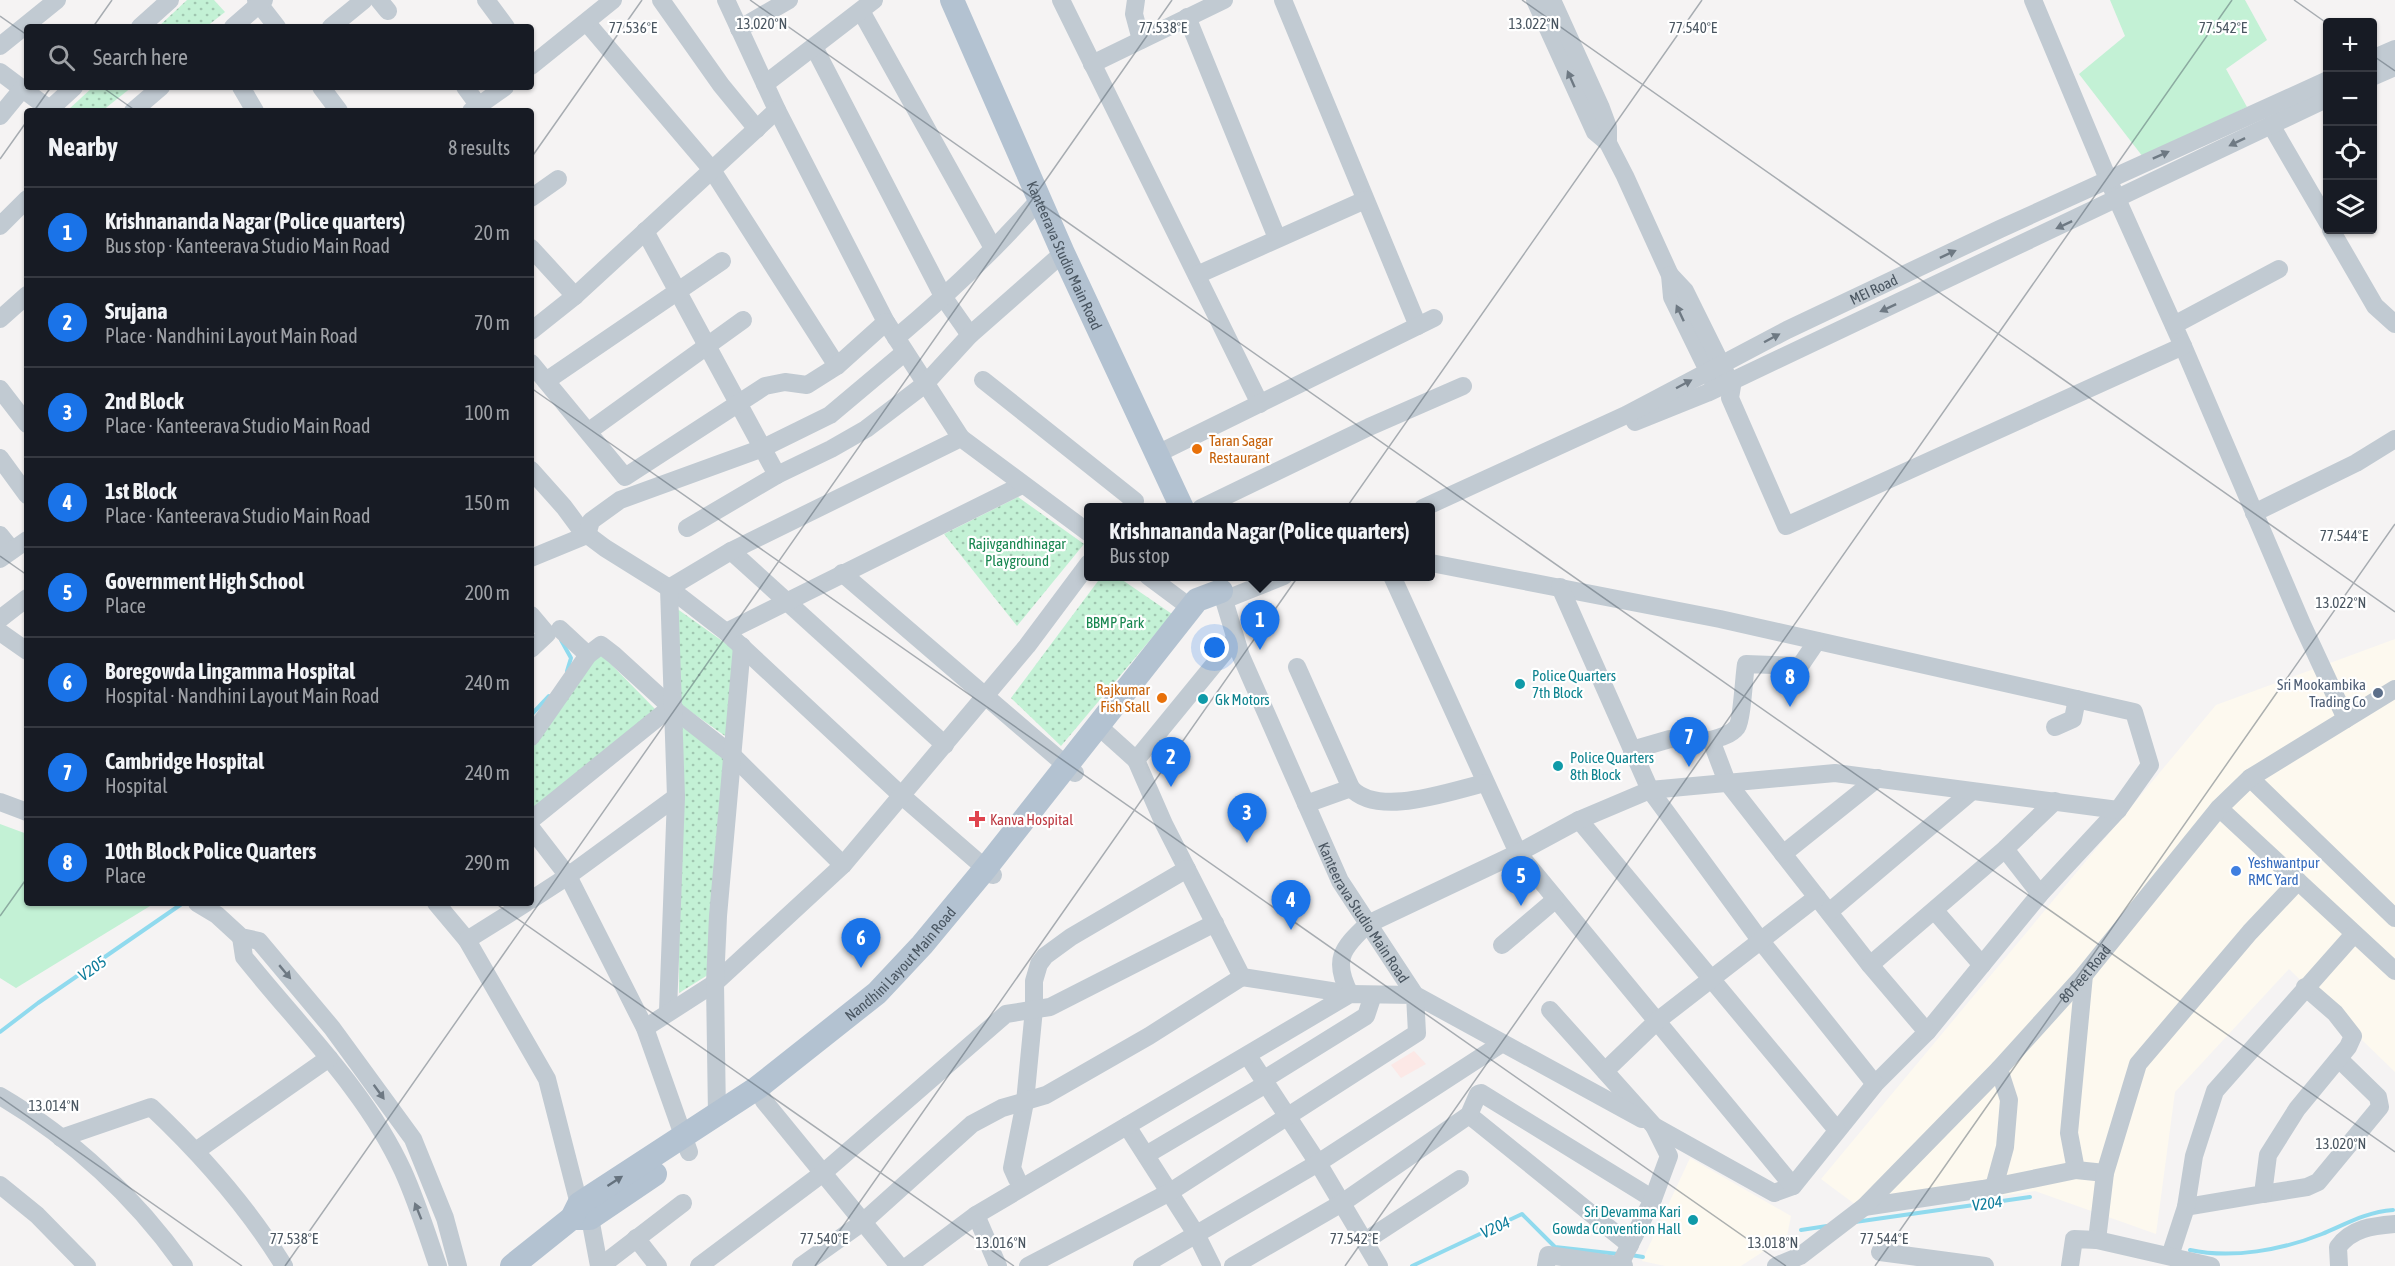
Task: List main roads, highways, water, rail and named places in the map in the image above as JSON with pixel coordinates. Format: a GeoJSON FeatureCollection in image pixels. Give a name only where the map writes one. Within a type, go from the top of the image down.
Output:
{"type":"FeatureCollection","features":[{"type":"Feature","properties":{"kind":"main road","name":"Kanteerava Studio Main Road"},"geometry":{"type":"LineString","coordinates":[[952,0],[1062,253],[1180,503]]}},
{"type":"Feature","properties":{"kind":"main road","name":"Nandhini Layout Main Road"},"geometry":{"type":"LineString","coordinates":[[512,1266],[580,1213],[686,1145],[717,1115],[760,1094],[877,993],[989,872],[1070,770],[1197,600],[1220,589]]}},
{"type":"Feature","properties":{"kind":"main road"},"geometry":{"type":"LineString","coordinates":[[1070,770],[1106,733],[1220,589]]}},
{"type":"Feature","properties":{"kind":"main road"},"geometry":{"type":"LineString","coordinates":[[686,1145],[760,1094]]}},
{"type":"Feature","properties":{"kind":"waterway","name":"V205"},"geometry":{"type":"LineString","coordinates":[[561,640],[571,658],[567,671]]}},
{"type":"Feature","properties":{"kind":"waterway","name":"V205"},"geometry":{"type":"LineString","coordinates":[[534,712],[549,696]]}},
{"type":"Feature","properties":{"kind":"waterway","name":"V205"},"geometry":{"type":"LineString","coordinates":[[0,1032],[179,906]]}},
{"type":"Feature","properties":{"kind":"waterway","name":"V204"},"geometry":{"type":"LineString","coordinates":[[1855,1222],[2030,1197]]}},
{"type":"Feature","properties":{"kind":"waterway","name":"V204"},"geometry":{"type":"LineString","coordinates":[[2190,1250],[2223,1254],[2290,1245],[2365,1216],[2393,1210]]}},
{"type":"Feature","properties":{"kind":"waterway","name":"V204"},"geometry":{"type":"LineString","coordinates":[[1412,1266],[1522,1214],[1555,1247],[1618,1254]]}},
{"type":"Feature","properties":{"kind":"waterway","name":"V204"},"geometry":{"type":"LineString","coordinates":[[1801,1230],[1827,1226]]}},
{"type":"Feature","properties":{"kind":"waterway","name":"V204"},"geometry":{"type":"LineString","coordinates":[[1631,1255],[1643,1257]]}},
{"type":"Feature","properties":{"kind":"place","name":"Taran Sagar Restaurant"},"geometry":{"type":"Point","coordinates":[1197,449]}},
{"type":"Feature","properties":{"kind":"place","name":"Krishnananda Nagar (Police quarters)"},"geometry":{"type":"Point","coordinates":[1260,650]}},
{"type":"Feature","properties":{"kind":"place","name":"Police Quarters 7th Block"},"geometry":{"type":"Point","coordinates":[1520,684]}},
{"type":"Feature","properties":{"kind":"place","name":"Sri Mookambika Trading Co"},"geometry":{"type":"Point","coordinates":[2378,693]}},
{"type":"Feature","properties":{"kind":"place","name":"Rajkumar Fish Stall"},"geometry":{"type":"Point","coordinates":[1162,698]}},
{"type":"Feature","properties":{"kind":"place","name":"Gk Motors"},"geometry":{"type":"Point","coordinates":[1203,699]}},
{"type":"Feature","properties":{"kind":"place","name":"10th Block Police Quarters"},"geometry":{"type":"Point","coordinates":[1790,707]}},
{"type":"Feature","properties":{"kind":"place","name":"Police Quarters 8th Block"},"geometry":{"type":"Point","coordinates":[1558,766]}},
{"type":"Feature","properties":{"kind":"place","name":"Cambridge Hospital"},"geometry":{"type":"Point","coordinates":[1689,767]}},
{"type":"Feature","properties":{"kind":"place","name":"Srujana"},"geometry":{"type":"Point","coordinates":[1171,787]}},
{"type":"Feature","properties":{"kind":"place","name":"Kanva Hospital"},"geometry":{"type":"Point","coordinates":[977,819]}},
{"type":"Feature","properties":{"kind":"place","name":"2nd Block"},"geometry":{"type":"Point","coordinates":[1247,843]}},
{"type":"Feature","properties":{"kind":"place","name":"Yeshwantpur RMC Yard"},"geometry":{"type":"Point","coordinates":[2236,871]}},
{"type":"Feature","properties":{"kind":"place","name":"Government High School"},"geometry":{"type":"Point","coordinates":[1521,906]}},
{"type":"Feature","properties":{"kind":"place","name":"1st Block"},"geometry":{"type":"Point","coordinates":[1291,930]}},
{"type":"Feature","properties":{"kind":"place","name":"Boregowda Lingamma Hospital"},"geometry":{"type":"Point","coordinates":[861,968]}},
{"type":"Feature","properties":{"kind":"place","name":"Sri Devamma Kari Gowda Convention Hall"},"geometry":{"type":"Point","coordinates":[1693,1220]}},
{"type":"Feature","properties":{"kind":"park label","name":"Rajivgandhinagar Playground"},"geometry":{"type":"Point","coordinates":[1017,552]}},
{"type":"Feature","properties":{"kind":"park label","name":"BBMP Park"},"geometry":{"type":"Point","coordinates":[1115,622]}}]}
